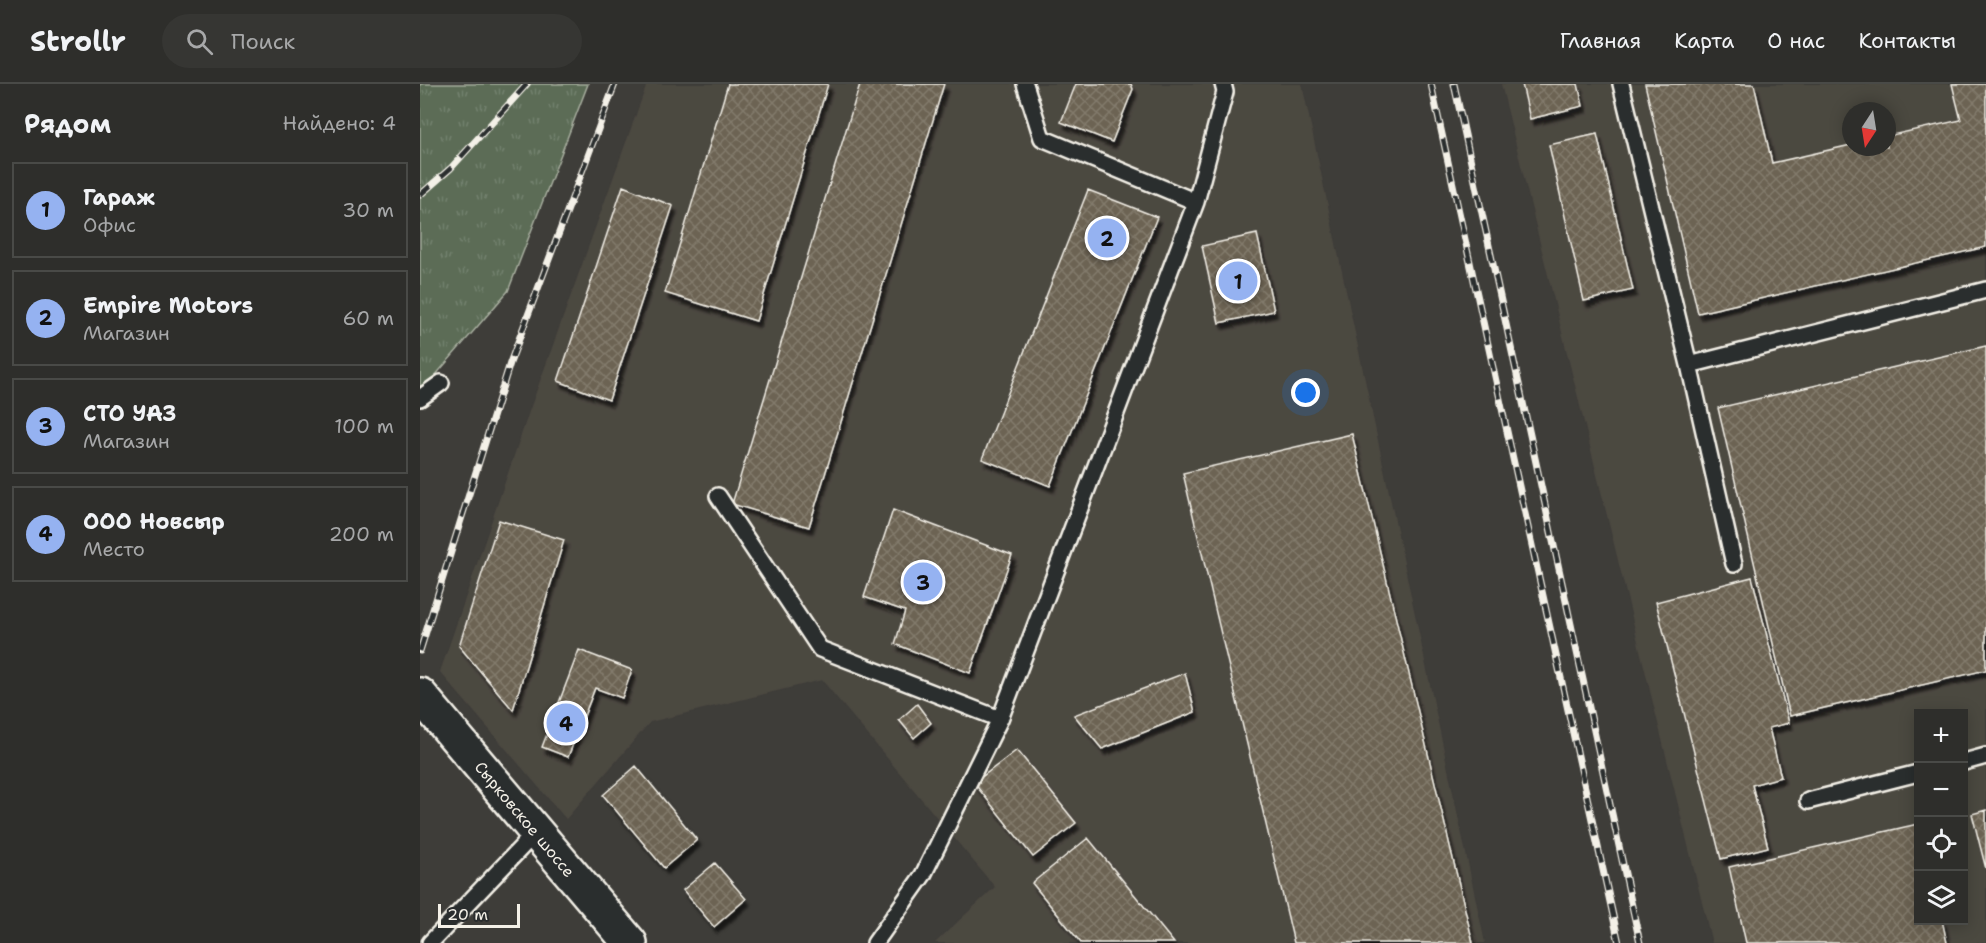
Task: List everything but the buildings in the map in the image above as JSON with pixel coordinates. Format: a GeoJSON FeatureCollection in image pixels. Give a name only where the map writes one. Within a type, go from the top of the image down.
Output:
{"type":"FeatureCollection","features":[{"type":"Feature","properties":{"kind":"main road","name":"Сырковское шоссе"},"geometry":{"type":"LineString","coordinates":[[420,695],[630,943]]}},
{"type":"Feature","properties":{"kind":"lane"},"geometry":{"type":"LineString","coordinates":[[1025,84],[1042,138],[1196,202]]}},
{"type":"Feature","properties":{"kind":"lane"},"geometry":{"type":"LineString","coordinates":[[875,943],[923,875],[1000,719],[1196,202],[1225,92],[1223,84]]}},
{"type":"Feature","properties":{"kind":"lane"},"geometry":{"type":"LineString","coordinates":[[1621,84],[1734,564]]}},
{"type":"Feature","properties":{"kind":"lane"},"geometry":{"type":"LineString","coordinates":[[1689,365],[1986,290]]}},
{"type":"Feature","properties":{"kind":"lane"},"geometry":{"type":"LineString","coordinates":[[420,398],[441,383]]}},
{"type":"Feature","properties":{"kind":"lane"},"geometry":{"type":"LineString","coordinates":[[718,495],[820,649],[1000,719]]}},
{"type":"Feature","properties":{"kind":"lane"},"geometry":{"type":"LineString","coordinates":[[1968,761],[1986,756]]}},
{"type":"Feature","properties":{"kind":"lane"},"geometry":{"type":"LineString","coordinates":[[1808,801],[1914,774]]}},
{"type":"Feature","properties":{"kind":"lane"},"geometry":{"type":"LineString","coordinates":[[430,943],[536,832]]}},
{"type":"Feature","properties":{"kind":"shaded area"},"geometry":{"type":"Polygon","coordinates":[[[647,84],[1302,84],[1485,943],[935,943],[995,887],[822,680],[650,722],[566,819],[440,672],[530,409],[647,84]]]}},
{"type":"Feature","properties":{"kind":"shaded area"},"geometry":{"type":"Polygon","coordinates":[[[1501,84],[1986,84],[1986,943],[1712,943],[1501,84]]]}},
{"type":"Feature","properties":{"kind":"green space"},"geometry":{"type":"Polygon","coordinates":[[[420,84],[588,84],[508,291],[428,384],[420,388],[420,84]]]}},
{"type":"Feature","properties":{"kind":"railway"},"geometry":{"type":"LineString","coordinates":[[420,195],[451,168],[527,84]]}},
{"type":"Feature","properties":{"kind":"railway"},"geometry":{"type":"LineString","coordinates":[[420,651],[510,363],[615,84]]}},
{"type":"Feature","properties":{"kind":"railway"},"geometry":{"type":"LineString","coordinates":[[1431,84],[1619,943]]}},
{"type":"Feature","properties":{"kind":"railway"},"geometry":{"type":"LineString","coordinates":[[1454,84],[1640,943]]}},
{"type":"Feature","properties":{"kind":"place","name":"Empire Motors"},"geometry":{"type":"Point","coordinates":[1107,238]}},
{"type":"Feature","properties":{"kind":"place","name":"Гараж"},"geometry":{"type":"Point","coordinates":[1238,281]}},
{"type":"Feature","properties":{"kind":"place","name":"СТО УАЗ"},"geometry":{"type":"Point","coordinates":[923,582]}},
{"type":"Feature","properties":{"kind":"place","name":"ООО Новсыр"},"geometry":{"type":"Point","coordinates":[566,723]}}]}
